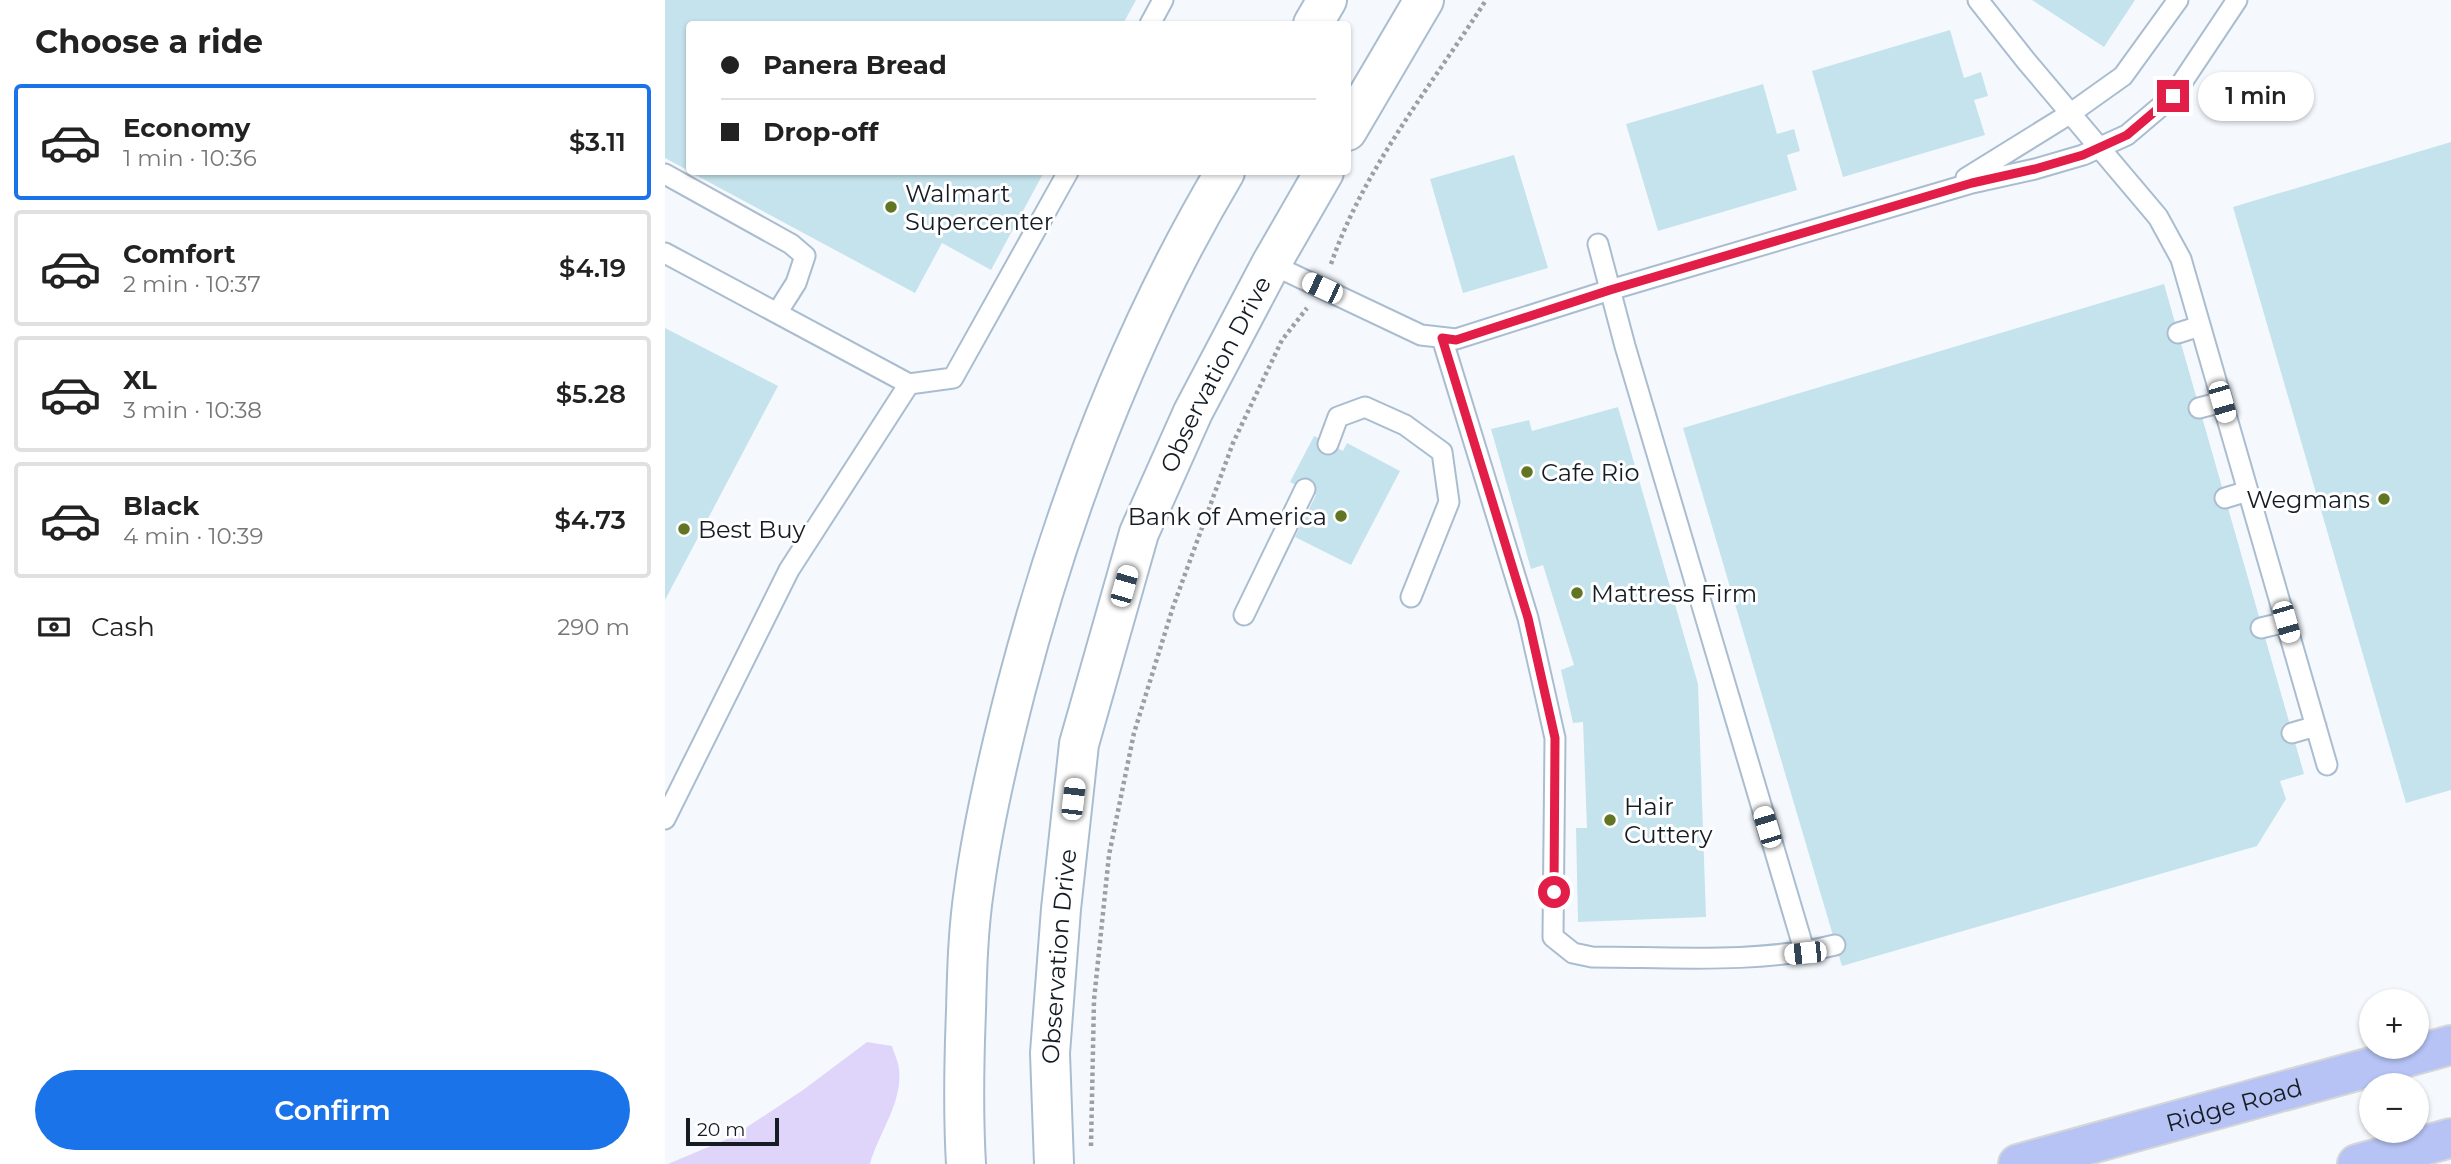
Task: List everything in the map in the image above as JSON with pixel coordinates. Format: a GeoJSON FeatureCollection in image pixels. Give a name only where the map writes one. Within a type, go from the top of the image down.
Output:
{"type":"FeatureCollection","features":[{"type":"Feature","properties":{"kind":"highway","name":"Ridge Road"},"geometry":{"type":"LineString","coordinates":[[2018,1164],[2451,1045]]}},
{"type":"Feature","properties":{"kind":"highway"},"geometry":{"type":"LineString","coordinates":[[2357,1164],[2451,1138]]}},
{"type":"Feature","properties":{"kind":"street"},"geometry":{"type":"LineString","coordinates":[[1315,21],[1327,0]]}},
{"type":"Feature","properties":{"kind":"street"},"geometry":{"type":"LineString","coordinates":[[1351,124],[1424,0]]}},
{"type":"Feature","properties":{"kind":"street"},"geometry":{"type":"LineString","coordinates":[[966,1164],[964,1058],[974,892],[986,815],[1026,651],[1055,550],[1127,364],[1164,285],[1223,175]]}},
{"type":"Feature","properties":{"kind":"street","name":"Observation Drive"},"geometry":{"type":"LineString","coordinates":[[1072,1161],[1050,1053],[1061,909],[1079,744],[1139,533],[1193,412],[1271,264],[1322,175]]}},
{"type":"Feature","properties":{"kind":"lane"},"geometry":{"type":"LineString","coordinates":[[1152,21],[1163,0]]}},
{"type":"Feature","properties":{"kind":"lane"},"geometry":{"type":"LineString","coordinates":[[1978,0],[2158,217],[2181,258],[2327,765]]}},
{"type":"Feature","properties":{"kind":"lane"},"geometry":{"type":"LineString","coordinates":[[1944,191],[2071,113],[2123,76],[2178,0]]}},
{"type":"Feature","properties":{"kind":"lane"},"geometry":{"type":"LineString","coordinates":[[1271,264],[1421,335],[1456,340],[1610,290],[1944,191],[2035,169],[2100,148],[2127,135],[2173,96],[2237,0]]}},
{"type":"Feature","properties":{"kind":"lane"},"geometry":{"type":"LineString","coordinates":[[665,174],[791,244],[805,257],[796,283],[777,313]]}},
{"type":"Feature","properties":{"kind":"lane"},"geometry":{"type":"LineString","coordinates":[[665,253],[909,384],[953,378],[1066,175]]}},
{"type":"Feature","properties":{"kind":"lane"},"geometry":{"type":"LineString","coordinates":[[1598,244],[1805,953]]}},
{"type":"Feature","properties":{"kind":"lane"},"geometry":{"type":"LineString","coordinates":[[2178,333],[2200,326]]}},
{"type":"Feature","properties":{"kind":"lane"},"geometry":{"type":"LineString","coordinates":[[1442,338],[1528,618],[1555,738],[1553,937],[1573,953],[1592,957],[1773,956],[1805,953],[1835,945]]}},
{"type":"Feature","properties":{"kind":"lane"},"geometry":{"type":"LineString","coordinates":[[665,819],[789,569],[909,384]]}},
{"type":"Feature","properties":{"kind":"lane"},"geometry":{"type":"LineString","coordinates":[[2199,408],[2222,402]]}},
{"type":"Feature","properties":{"kind":"lane"},"geometry":{"type":"LineString","coordinates":[[1328,444],[1338,417],[1365,407],[1405,425],[1442,452],[1449,502],[1411,597]]}},
{"type":"Feature","properties":{"kind":"lane"},"geometry":{"type":"LineString","coordinates":[[1244,615],[1305,489]]}},
{"type":"Feature","properties":{"kind":"lane"},"geometry":{"type":"LineString","coordinates":[[2225,498],[2248,491]]}},
{"type":"Feature","properties":{"kind":"lane"},"geometry":{"type":"LineString","coordinates":[[2261,628],[2286,622]]}},
{"type":"Feature","properties":{"kind":"lane"},"geometry":{"type":"LineString","coordinates":[[2292,733],[2316,726]]}},
{"type":"Feature","properties":{"kind":"path"},"geometry":{"type":"LineString","coordinates":[[1072,1161],[1094,1000],[1109,855],[1134,733],[1173,607],[1233,443],[1283,340],[1322,288],[1340,238],[1381,162],[1486,0]]}},
{"type":"Feature","properties":{"kind":"shaded area"},"geometry":{"type":"Polygon","coordinates":[[[867,1042],[892,1046],[899,1068],[894,1105],[870,1164],[668,1164],[732,1137],[803,1090],[867,1042]]]}},
{"type":"Feature","properties":{"kind":"building"},"geometry":{"type":"Polygon","coordinates":[[[665,0],[1136,0],[1125,21],[686,21],[686,169],[665,158],[665,0]]]}},
{"type":"Feature","properties":{"kind":"building"},"geometry":{"type":"Polygon","coordinates":[[[2032,0],[2135,0],[2104,47],[2032,0]]]}},
{"type":"Feature","properties":{"kind":"building"},"geometry":{"type":"Polygon","coordinates":[[[1950,30],[1964,78],[1981,72],[1988,96],[1974,100],[1985,135],[1843,177],[1812,71],[1950,30]]]}},
{"type":"Feature","properties":{"kind":"building"},"geometry":{"type":"Polygon","coordinates":[[[1763,84],[1777,134],[1794,129],[1800,151],[1787,155],[1797,190],[1658,231],[1626,124],[1763,84]]]}},
{"type":"Feature","properties":{"kind":"building","name":"Wegmans"},"geometry":{"type":"Polygon","coordinates":[[[2451,142],[2451,790],[2406,803],[2233,207],[2451,142]]]}},
{"type":"Feature","properties":{"kind":"building"},"geometry":{"type":"Polygon","coordinates":[[[1514,155],[1548,268],[1463,293],[1430,179],[1514,155]]]}},
{"type":"Feature","properties":{"kind":"building","name":"Walmart Supercenter"},"geometry":{"type":"Polygon","coordinates":[[[696,175],[1042,175],[991,270],[942,243],[915,293],[696,175]]]}},
{"type":"Feature","properties":{"kind":"building"},"geometry":{"type":"Polygon","coordinates":[[[2164,284],[2304,774],[2280,781],[2286,799],[2257,846],[1842,966],[1683,428],[2164,284]]]}},
{"type":"Feature","properties":{"kind":"building","name":"Best Buy"},"geometry":{"type":"Polygon","coordinates":[[[665,328],[778,386],[665,600],[665,328]]]}},
{"type":"Feature","properties":{"kind":"building"},"geometry":{"type":"Polygon","coordinates":[[[1618,407],[1698,684],[1706,917],[1578,922],[1576,828],[1587,828],[1583,722],[1573,723],[1561,670],[1574,665],[1543,565],[1531,569],[1491,429],[1529,420],[1532,431],[1618,407]]]}},
{"type":"Feature","properties":{"kind":"building","name":"Bank of America"},"geometry":{"type":"Polygon","coordinates":[[[1314,436],[1343,451],[1347,443],[1400,471],[1351,565],[1295,537],[1316,495],[1290,482],[1314,436]]]}},
{"type":"Feature","properties":{"kind":"place","name":"Walmart Supercenter"},"geometry":{"type":"Point","coordinates":[891,207]}},
{"type":"Feature","properties":{"kind":"place","name":"Cafe Rio"},"geometry":{"type":"Point","coordinates":[1527,472]}},
{"type":"Feature","properties":{"kind":"place","name":"Wegmans"},"geometry":{"type":"Point","coordinates":[2384,499]}},
{"type":"Feature","properties":{"kind":"place","name":"Bank of America"},"geometry":{"type":"Point","coordinates":[1341,516]}},
{"type":"Feature","properties":{"kind":"place","name":"Best Buy"},"geometry":{"type":"Point","coordinates":[684,529]}},
{"type":"Feature","properties":{"kind":"place","name":"Mattress Firm"},"geometry":{"type":"Point","coordinates":[1577,593]}},
{"type":"Feature","properties":{"kind":"place","name":"Hair Cuttery"},"geometry":{"type":"Point","coordinates":[1610,820]}},
{"type":"Feature","properties":{"kind":"route"},"geometry":{"type":"LineString","coordinates":[[1554,892],[1555,738],[1528,618],[1442,338],[1456,340],[1610,290],[1972,183],[2083,155],[2127,135],[2173,96]]}}]}
